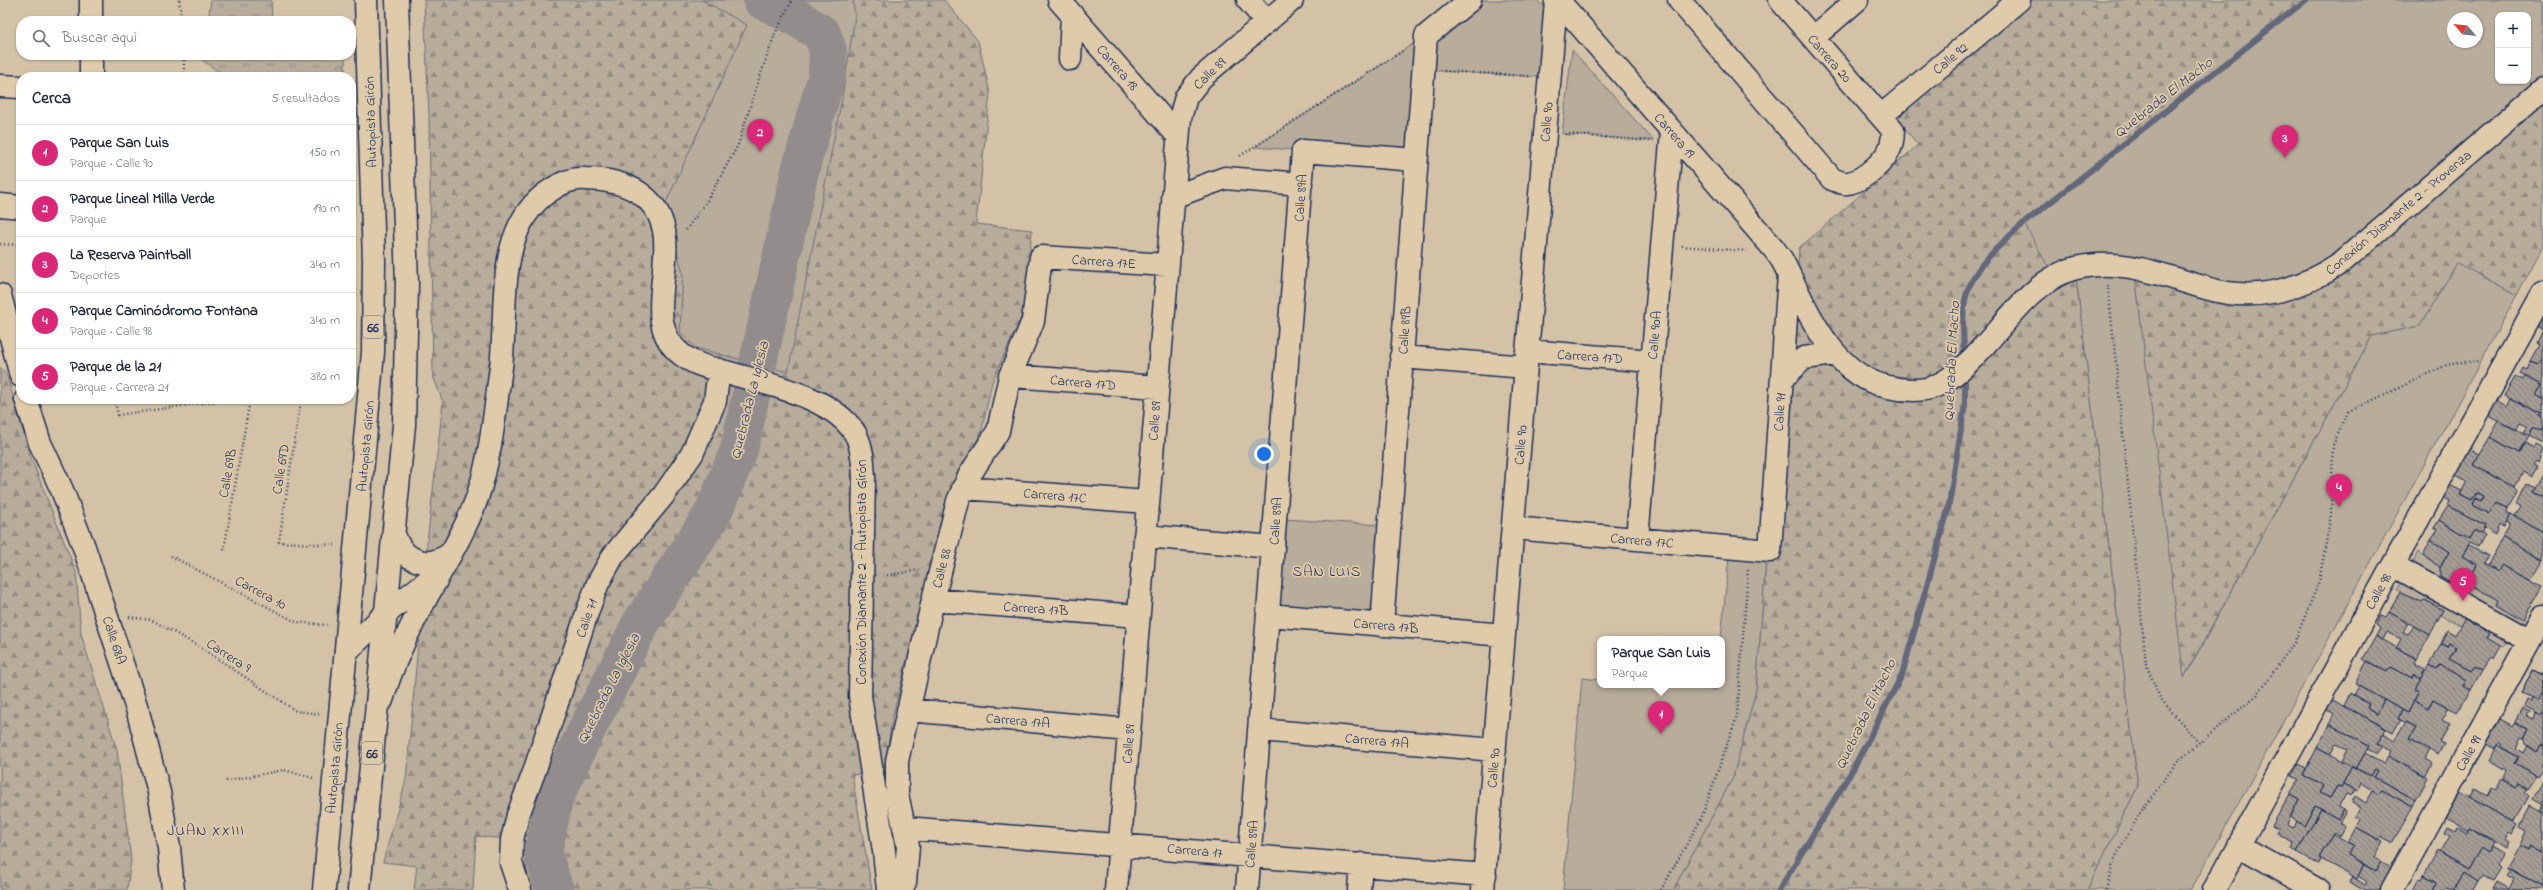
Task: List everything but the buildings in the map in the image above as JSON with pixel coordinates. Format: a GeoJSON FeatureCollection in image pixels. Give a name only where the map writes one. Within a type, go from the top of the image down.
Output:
{"type":"FeatureCollection","features":[{"type":"Feature","properties":{"kind":"main road"},"geometry":{"type":"LineString","coordinates":[[91,0],[91,16]]}},
{"type":"Feature","properties":{"kind":"main road","name":"Autopista Girón"},"geometry":{"type":"LineString","coordinates":[[324,890],[373,352],[374,262],[366,0]]}},
{"type":"Feature","properties":{"kind":"main road","name":"66"},"geometry":{"type":"LineString","coordinates":[[359,890],[384,615],[394,534],[404,425],[407,283],[397,0]]}},
{"type":"Feature","properties":{"kind":"main road"},"geometry":{"type":"LineString","coordinates":[[1248,0],[1267,22]]}},
{"type":"Feature","properties":{"kind":"main road","name":"Calle 89"},"geometry":{"type":"LineString","coordinates":[[1116,890],[1172,197],[1182,107],[1192,88],[1201,78],[1292,0]]}},
{"type":"Feature","properties":{"kind":"main road"},"geometry":{"type":"LineString","coordinates":[[1426,36],[1470,0]]}},
{"type":"Feature","properties":{"kind":"main road","name":"Calle 90"},"geometry":{"type":"LineString","coordinates":[[1484,882],[1557,0]]}},
{"type":"Feature","properties":{"kind":"main road","name":"Carrera 19"},"geometry":{"type":"LineString","coordinates":[[1557,0],[1671,137],[1777,253],[1789,272]]}},
{"type":"Feature","properties":{"kind":"main road","name":"Carrera 20"},"geometry":{"type":"LineString","coordinates":[[1679,0],[1832,178],[1844,183],[1852,182],[1870,172],[1887,155],[1893,140],[1892,130],[1780,0]]}},
{"type":"Feature","properties":{"kind":"main road"},"geometry":{"type":"LineString","coordinates":[[1813,38],[1857,0]]}},
{"type":"Feature","properties":{"kind":"main road","name":"Calle 92"},"geometry":{"type":"LineString","coordinates":[[1881,116],[2019,0]]}},
{"type":"Feature","properties":{"kind":"main road"},"geometry":{"type":"LineString","coordinates":[[1066,7],[1070,59]]}},
{"type":"Feature","properties":{"kind":"main road","name":"Carrera 18"},"geometry":{"type":"LineString","coordinates":[[1066,7],[1178,135]]}},
{"type":"Feature","properties":{"kind":"main road","name":"Calle 89B"},"geometry":{"type":"LineString","coordinates":[[1382,624],[1426,36]]}},
{"type":"Feature","properties":{"kind":"main road"},"geometry":{"type":"LineString","coordinates":[[91,60],[91,72]]}},
{"type":"Feature","properties":{"kind":"main road"},"geometry":{"type":"LineString","coordinates":[[0,86],[16,87]]}},
{"type":"Feature","properties":{"kind":"main road","name":"Conexión Diamante 2 - Provenza"},"geometry":{"type":"LineString","coordinates":[[1789,272],[1820,335],[1836,354],[1860,374],[1887,387],[1915,389],[1935,386],[1951,375],[1976,353],[2033,292],[2054,277],[2075,268],[2106,265],[2149,270],[2229,294],[2275,292],[2297,286],[2320,277],[2342,262],[2543,89]]}},
{"type":"Feature","properties":{"kind":"main road","name":"Calle 90A"},"geometry":{"type":"LineString","coordinates":[[1637,540],[1671,137]]}},
{"type":"Feature","properties":{"kind":"main road","name":"Calle 89A"},"geometry":{"type":"LineString","coordinates":[[1247,890],[1303,151],[1416,160]]}},
{"type":"Feature","properties":{"kind":"main road","name":"Conexión Diamante 2 - Autopista Girón"},"geometry":{"type":"LineString","coordinates":[[375,722],[404,641],[451,553],[474,505],[486,464],[501,365],[510,256],[516,231],[526,212],[544,194],[560,184],[578,178],[601,179],[623,185],[641,193],[654,207],[665,232],[666,258],[661,312],[662,327],[668,341],[686,358],[728,373],[773,386],[816,402],[835,411],[848,423],[857,437],[863,455],[864,478],[860,696],[884,851],[888,890]]}},
{"type":"Feature","properties":{"kind":"main road"},"geometry":{"type":"LineString","coordinates":[[1172,197],[1225,178],[1301,184]]}},
{"type":"Feature","properties":{"kind":"main road"},"geometry":{"type":"LineString","coordinates":[[0,205],[16,206]]}},
{"type":"Feature","properties":{"kind":"main road","name":"Carrera 17E"},"geometry":{"type":"LineString","coordinates":[[1041,257],[1167,265]]}},
{"type":"Feature","properties":{"kind":"main road","name":"Calle 88"},"geometry":{"type":"LineString","coordinates":[[901,890],[905,882],[907,866],[905,828],[897,794],[896,777],[908,710],[933,600],[963,488],[998,431],[1010,376],[1033,321],[1041,257]]}},
{"type":"Feature","properties":{"kind":"main road","name":"Calle 91"},"geometry":{"type":"LineString","coordinates":[[1760,551],[1782,378],[1789,272]]}},
{"type":"Feature","properties":{"kind":"main road","name":"Calle 98"},"geometry":{"type":"LineString","coordinates":[[2214,890],[2543,293]]}},
{"type":"Feature","properties":{"kind":"main road"},"geometry":{"type":"LineString","coordinates":[[0,295],[16,357]]}},
{"type":"Feature","properties":{"kind":"main road"},"geometry":{"type":"LineString","coordinates":[[1782,378],[1804,358],[1836,354]]}},
{"type":"Feature","properties":{"kind":"main road","name":"Carrera 17D"},"geometry":{"type":"LineString","coordinates":[[1402,357],[1652,361]]}},
{"type":"Feature","properties":{"kind":"main road","name":"Calle 71"},"geometry":{"type":"LineString","coordinates":[[520,890],[511,863],[512,840],[516,822],[598,584],[613,556],[655,506],[692,454],[728,373]]}},
{"type":"Feature","properties":{"kind":"main road","name":"Carrera 17D"},"geometry":{"type":"LineString","coordinates":[[1010,376],[1157,388]]}},
{"type":"Feature","properties":{"kind":"main road","name":"Calle 68A"},"geometry":{"type":"LineString","coordinates":[[28,404],[40,443],[62,490],[107,614],[159,792],[169,848],[173,890]]}},
{"type":"Feature","properties":{"kind":"main road","name":"Carrera 17C"},"geometry":{"type":"LineString","coordinates":[[963,488],[1148,502]]}},
{"type":"Feature","properties":{"kind":"main road","name":"Carrera 17C"},"geometry":{"type":"LineString","coordinates":[[1513,528],[1760,551]]}},
{"type":"Feature","properties":{"kind":"main road"},"geometry":{"type":"LineString","coordinates":[[394,534],[401,550],[416,561],[434,562],[451,553]]}},
{"type":"Feature","properties":{"kind":"main road"},"geometry":{"type":"LineString","coordinates":[[1145,536],[1273,547]]}},
{"type":"Feature","properties":{"kind":"main road","name":"Conexión Diamante 2 - Autopista Girón"},"geometry":{"type":"LineString","coordinates":[[346,652],[384,615],[424,586],[451,553]]}},
{"type":"Feature","properties":{"kind":"main road"},"geometry":{"type":"LineString","coordinates":[[2393,565],[2529,641]]}},
{"type":"Feature","properties":{"kind":"main road","name":"Carrera 17B"},"geometry":{"type":"LineString","coordinates":[[933,600],[1138,616]]}},
{"type":"Feature","properties":{"kind":"main road","name":"Carrera 17B"},"geometry":{"type":"LineString","coordinates":[[1268,615],[1504,635]]}},
{"type":"Feature","properties":{"kind":"main road","name":"Calle 99"},"geometry":{"type":"LineString","coordinates":[[2392,890],[2543,616]]}},
{"type":"Feature","properties":{"kind":"main road","name":"Carrera 17A"},"geometry":{"type":"LineString","coordinates":[[908,710],[1129,730]]}},
{"type":"Feature","properties":{"kind":"main road","name":"Carrera 17A"},"geometry":{"type":"LineString","coordinates":[[1259,730],[1495,750]]}},
{"type":"Feature","properties":{"kind":"main road","name":"Carrera 17"},"geometry":{"type":"LineString","coordinates":[[905,828],[1361,864],[1484,882]]}},
{"type":"Feature","properties":{"kind":"main road"},"geometry":{"type":"LineString","coordinates":[[2238,845],[2318,890]]}},
{"type":"Feature","properties":{"kind":"main road"},"geometry":{"type":"LineString","coordinates":[[1359,890],[1361,864]]}},
{"type":"Feature","properties":{"kind":"path"},"geometry":{"type":"LineString","coordinates":[[179,0],[181,16]]}},
{"type":"Feature","properties":{"kind":"path"},"geometry":{"type":"LineString","coordinates":[[666,258],[707,201],[738,145],[776,34],[792,0]]}},
{"type":"Feature","properties":{"kind":"path"},"geometry":{"type":"LineString","coordinates":[[1225,178],[1223,168],[1426,36]]}},
{"type":"Feature","properties":{"kind":"path"},"geometry":{"type":"LineString","coordinates":[[184,60],[184,72]]}},
{"type":"Feature","properties":{"kind":"path"},"geometry":{"type":"LineString","coordinates":[[1423,70],[1550,77]]}},
{"type":"Feature","properties":{"kind":"path"},"geometry":{"type":"LineString","coordinates":[[1545,132],[1671,137]]}},
{"type":"Feature","properties":{"kind":"path"},"geometry":{"type":"LineString","coordinates":[[0,244],[16,244]]}},
{"type":"Feature","properties":{"kind":"path"},"geometry":{"type":"LineString","coordinates":[[1662,245],[1777,253]]}},
{"type":"Feature","properties":{"kind":"path"},"geometry":{"type":"LineString","coordinates":[[2106,265],[2146,664],[2160,698],[2199,743]]}},
{"type":"Feature","properties":{"kind":"path"},"geometry":{"type":"LineString","coordinates":[[2106,890],[2114,860],[2140,813],[2178,761],[2257,695],[2294,643],[2319,582],[2331,514],[2333,445],[2348,412],[2451,363],[2507,358]]}},
{"type":"Feature","properties":{"kind":"path"},"geometry":{"type":"LineString","coordinates":[[115,404],[118,415],[195,404]]}},
{"type":"Feature","properties":{"kind":"path","name":"Calle 69B"},"geometry":{"type":"LineString","coordinates":[[224,550],[249,404]]}},
{"type":"Feature","properties":{"kind":"path","name":"Calle 69D"},"geometry":{"type":"LineString","coordinates":[[300,404],[279,542],[355,546]]}},
{"type":"Feature","properties":{"kind":"path"},"geometry":{"type":"LineString","coordinates":[[1661,890],[1701,819],[1738,716],[1760,551]]}},
{"type":"Feature","properties":{"kind":"path","name":"Carrera 10"},"geometry":{"type":"LineString","coordinates":[[171,556],[296,622],[348,625]]}},
{"type":"Feature","properties":{"kind":"path"},"geometry":{"type":"LineString","coordinates":[[862,580],[942,566]]}},
{"type":"Feature","properties":{"kind":"path","name":"Carrera 9"},"geometry":{"type":"LineString","coordinates":[[107,614],[152,620],[200,647],[296,710],[339,717]]}},
{"type":"Feature","properties":{"kind":"path"},"geometry":{"type":"LineString","coordinates":[[226,781],[284,770],[333,783]]}},
{"type":"Feature","properties":{"kind":"green space"},"geometry":{"type":"Polygon","coordinates":[[[211,0],[271,0],[272,16],[209,16],[211,0]]]}},
{"type":"Feature","properties":{"kind":"green space"},"geometry":{"type":"Polygon","coordinates":[[[424,0],[944,0],[978,41],[990,93],[976,224],[1032,230],[1024,311],[992,382],[982,430],[961,472],[934,553],[893,715],[884,770],[852,775],[872,890],[529,890],[525,856],[526,841],[476,836],[473,890],[414,890],[417,866],[383,862],[406,780],[427,543],[443,402],[433,376],[429,115],[424,0]]]}},
{"type":"Feature","properties":{"kind":"green space"},"geometry":{"type":"Polygon","coordinates":[[[702,0],[853,0],[855,16],[842,98],[788,372],[696,348],[680,332],[683,273],[664,207],[747,25],[702,0]]]}},
{"type":"Feature","properties":{"kind":"green space"},"geometry":{"type":"Polygon","coordinates":[[[1470,0],[1537,0],[1549,13],[1542,77],[1423,70],[1426,36],[1470,0]]]}},
{"type":"Feature","properties":{"kind":"green space"},"geometry":{"type":"Polygon","coordinates":[[[2033,0],[2543,0],[2543,246],[2517,295],[2457,264],[2420,326],[2372,336],[2183,679],[2134,266],[2075,268],[2138,786],[2087,890],[1673,890],[1733,777],[1756,690],[1766,560],[1780,561],[1799,248],[1918,145],[1895,116],[2033,0]]]}},
{"type":"Feature","properties":{"kind":"green space"},"geometry":{"type":"Polygon","coordinates":[[[2306,0],[2543,0],[2543,90],[2342,262],[2275,292],[2134,266],[2184,678],[2372,336],[2420,326],[2457,263],[2517,295],[2191,890],[2087,890],[2138,786],[2075,268],[2054,277],[2024,223],[2306,0]]]}},
{"type":"Feature","properties":{"kind":"green space"},"geometry":{"type":"Polygon","coordinates":[[[1416,42],[1409,159],[1255,147],[1416,42]]]}},
{"type":"Feature","properties":{"kind":"green space"},"geometry":{"type":"Polygon","coordinates":[[[1572,50],[1654,141],[1562,134],[1572,50]]]}},
{"type":"Feature","properties":{"kind":"green space"},"geometry":{"type":"Polygon","coordinates":[[[202,60],[345,60],[345,72],[219,72],[202,60]]]}},
{"type":"Feature","properties":{"kind":"green space"},"geometry":{"type":"Polygon","coordinates":[[[0,367],[7,376],[31,458],[76,572],[81,634],[117,750],[131,860],[127,890],[0,890],[0,367]]]}},
{"type":"Feature","properties":{"kind":"green space"},"geometry":{"type":"Polygon","coordinates":[[[1284,519],[1381,525],[1373,621],[1276,614],[1284,519]]]}},
{"type":"Feature","properties":{"kind":"green space"},"geometry":{"type":"Polygon","coordinates":[[[2418,552],[2440,567],[2440,576],[2466,591],[2471,585],[2498,600],[2496,604],[2527,621],[2515,645],[2507,641],[2503,647],[2488,638],[2490,632],[2465,619],[2461,626],[2440,615],[2443,610],[2426,600],[2421,602],[2397,591],[2418,552]]]}},
{"type":"Feature","properties":{"kind":"green space"},"geometry":{"type":"Polygon","coordinates":[[[1729,556],[1766,560],[1756,690],[1733,777],[1673,890],[1563,890],[1582,678],[1597,680],[1597,688],[1694,688],[1717,690],[1717,688],[1725,688],[1725,636],[1721,636],[1729,556]]]}},
{"type":"Feature","properties":{"kind":"waterway","name":"Quebrada La Iglesia"},"geometry":{"type":"LineString","coordinates":[[555,890],[543,854],[554,800],[579,745],[641,623],[712,515],[739,450],[800,171],[827,75],[828,51],[822,34],[794,16],[762,0]]}},
{"type":"Feature","properties":{"kind":"waterway","name":"Quebrada El Macho"},"geometry":{"type":"LineString","coordinates":[[1964,358],[1963,321],[1966,296],[1977,272],[2004,241],[2024,223],[2306,0]]}},
{"type":"Feature","properties":{"kind":"waterway","name":"Quebrada El Macho"},"geometry":{"type":"LineString","coordinates":[[1779,890],[1853,769],[1902,675],[1948,510],[1965,405],[1965,373]]}},
{"type":"Feature","properties":{"kind":"place","name":"Parque Lineal Milla Verde"},"geometry":{"type":"Point","coordinates":[760,152]}},
{"type":"Feature","properties":{"kind":"place","name":"La Reserva Paintball"},"geometry":{"type":"Point","coordinates":[2285,158]}},
{"type":"Feature","properties":{"kind":"place","name":"Parque Caminódromo Fontana"},"geometry":{"type":"Point","coordinates":[2339,507]}},
{"type":"Feature","properties":{"kind":"place","name":"Parque de la 21"},"geometry":{"type":"Point","coordinates":[2463,601]}},
{"type":"Feature","properties":{"kind":"place","name":"Parque San Luis"},"geometry":{"type":"Point","coordinates":[1661,734]}},
{"type":"Feature","properties":{"kind":"district","name":"SAN LUIS"},"geometry":{"type":"Point","coordinates":[1327,571]}},
{"type":"Feature","properties":{"kind":"district","name":"JUAN XXIII"},"geometry":{"type":"Point","coordinates":[206,830]}}]}
